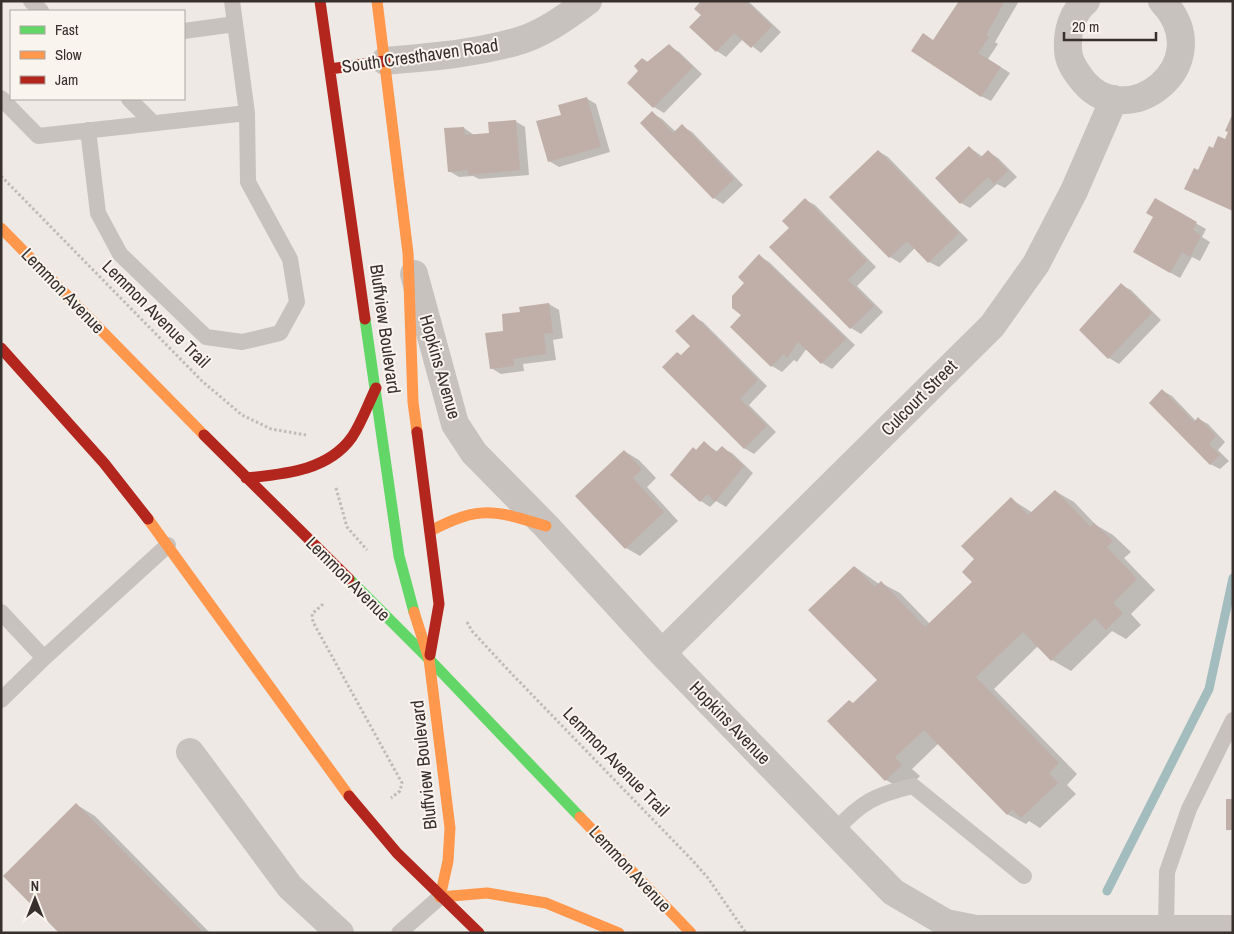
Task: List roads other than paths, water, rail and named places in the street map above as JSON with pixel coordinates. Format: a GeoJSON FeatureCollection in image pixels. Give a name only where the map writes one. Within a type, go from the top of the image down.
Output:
{"type":"FeatureCollection","features":[{"type":"Feature","properties":{"kind":"main road","name":"Bluffview Boulevard"},"geometry":{"type":"LineString","coordinates":[[320,1],[402,570],[429,659],[450,828],[448,861],[440,897]]}},
{"type":"Feature","properties":{"kind":"main road","name":"Bluffview Boulevard"},"geometry":{"type":"LineString","coordinates":[[377,1],[408,253],[413,402],[439,604],[429,659]]}},
{"type":"Feature","properties":{"kind":"main road","name":"South Cresthaven Road"},"geometry":{"type":"LineString","coordinates":[[330,69],[385,61]]}},
{"type":"Feature","properties":{"kind":"main road","name":"Lemmon Avenue"},"geometry":{"type":"LineString","coordinates":[[1,228],[246,478],[429,659],[691,933]]}},
{"type":"Feature","properties":{"kind":"main road"},"geometry":{"type":"LineString","coordinates":[[1,348],[104,463],[168,545],[337,782],[397,853],[479,933]]}},
{"type":"Feature","properties":{"kind":"main road"},"geometry":{"type":"LineString","coordinates":[[246,478],[291,473],[324,461],[346,444],[360,422],[376,388]]}},
{"type":"Feature","properties":{"kind":"main road"},"geometry":{"type":"LineString","coordinates":[[430,531],[455,517],[477,510],[498,511],[546,526]]}},
{"type":"Feature","properties":{"kind":"main road"},"geometry":{"type":"LineString","coordinates":[[440,897],[487,893],[546,903],[619,933]]}},
{"type":"Feature","properties":{"kind":"street","name":"South Cresthaven Road"},"geometry":{"type":"LineString","coordinates":[[385,61],[459,54],[516,42],[560,22],[588,1]]}},
{"type":"Feature","properties":{"kind":"street"},"geometry":{"type":"LineString","coordinates":[[1086,1],[1072,19],[1068,36],[1068,53],[1074,69],[1084,83],[1098,93],[1114,99],[1142,97],[1167,81],[1175,70],[1180,56],[1181,40],[1178,24],[1171,10],[1162,1]]}},
{"type":"Feature","properties":{"kind":"street","name":"Culcourt Street"},"geometry":{"type":"LineString","coordinates":[[662,653],[992,326],[1036,264],[1074,192],[1114,99]]}},
{"type":"Feature","properties":{"kind":"street","name":"Hopkins Avenue"},"geometry":{"type":"LineString","coordinates":[[408,253],[455,424],[474,453],[546,526],[662,653],[893,892],[946,923],[997,930],[1233,929]]}},
{"type":"Feature","properties":{"kind":"street"},"geometry":{"type":"LineString","coordinates":[[190,752],[290,888],[340,933]]}},
{"type":"Feature","properties":{"kind":"lane"},"geometry":{"type":"LineString","coordinates":[[31,1],[40,10]]}},
{"type":"Feature","properties":{"kind":"lane"},"geometry":{"type":"LineString","coordinates":[[88,130],[98,214],[120,254],[206,337],[242,342],[280,333],[297,302],[290,259],[248,182],[247,112],[232,1]]}},
{"type":"Feature","properties":{"kind":"lane"},"geometry":{"type":"LineString","coordinates":[[185,31],[235,24]]}},
{"type":"Feature","properties":{"kind":"lane"},"geometry":{"type":"LineString","coordinates":[[1,98],[38,136],[247,112]]}},
{"type":"Feature","properties":{"kind":"lane"},"geometry":{"type":"LineString","coordinates":[[130,100],[154,123]]}},
{"type":"Feature","properties":{"kind":"lane"},"geometry":{"type":"LineString","coordinates":[[1,700],[44,658],[168,545]]}},
{"type":"Feature","properties":{"kind":"lane"},"geometry":{"type":"LineString","coordinates":[[1,612],[44,658]]}},
{"type":"Feature","properties":{"kind":"lane"},"geometry":{"type":"LineString","coordinates":[[1166,930],[1167,872],[1189,809],[1233,720]]}},
{"type":"Feature","properties":{"kind":"lane"},"geometry":{"type":"LineString","coordinates":[[835,831],[855,808],[886,793],[913,786],[1024,876]]}},
{"type":"Feature","properties":{"kind":"lane"},"geometry":{"type":"LineString","coordinates":[[399,933],[440,897]]}},
{"type":"Feature","properties":{"kind":"waterway"},"geometry":{"type":"LineString","coordinates":[[1107,891],[1209,689],[1233,578]]}}]}
